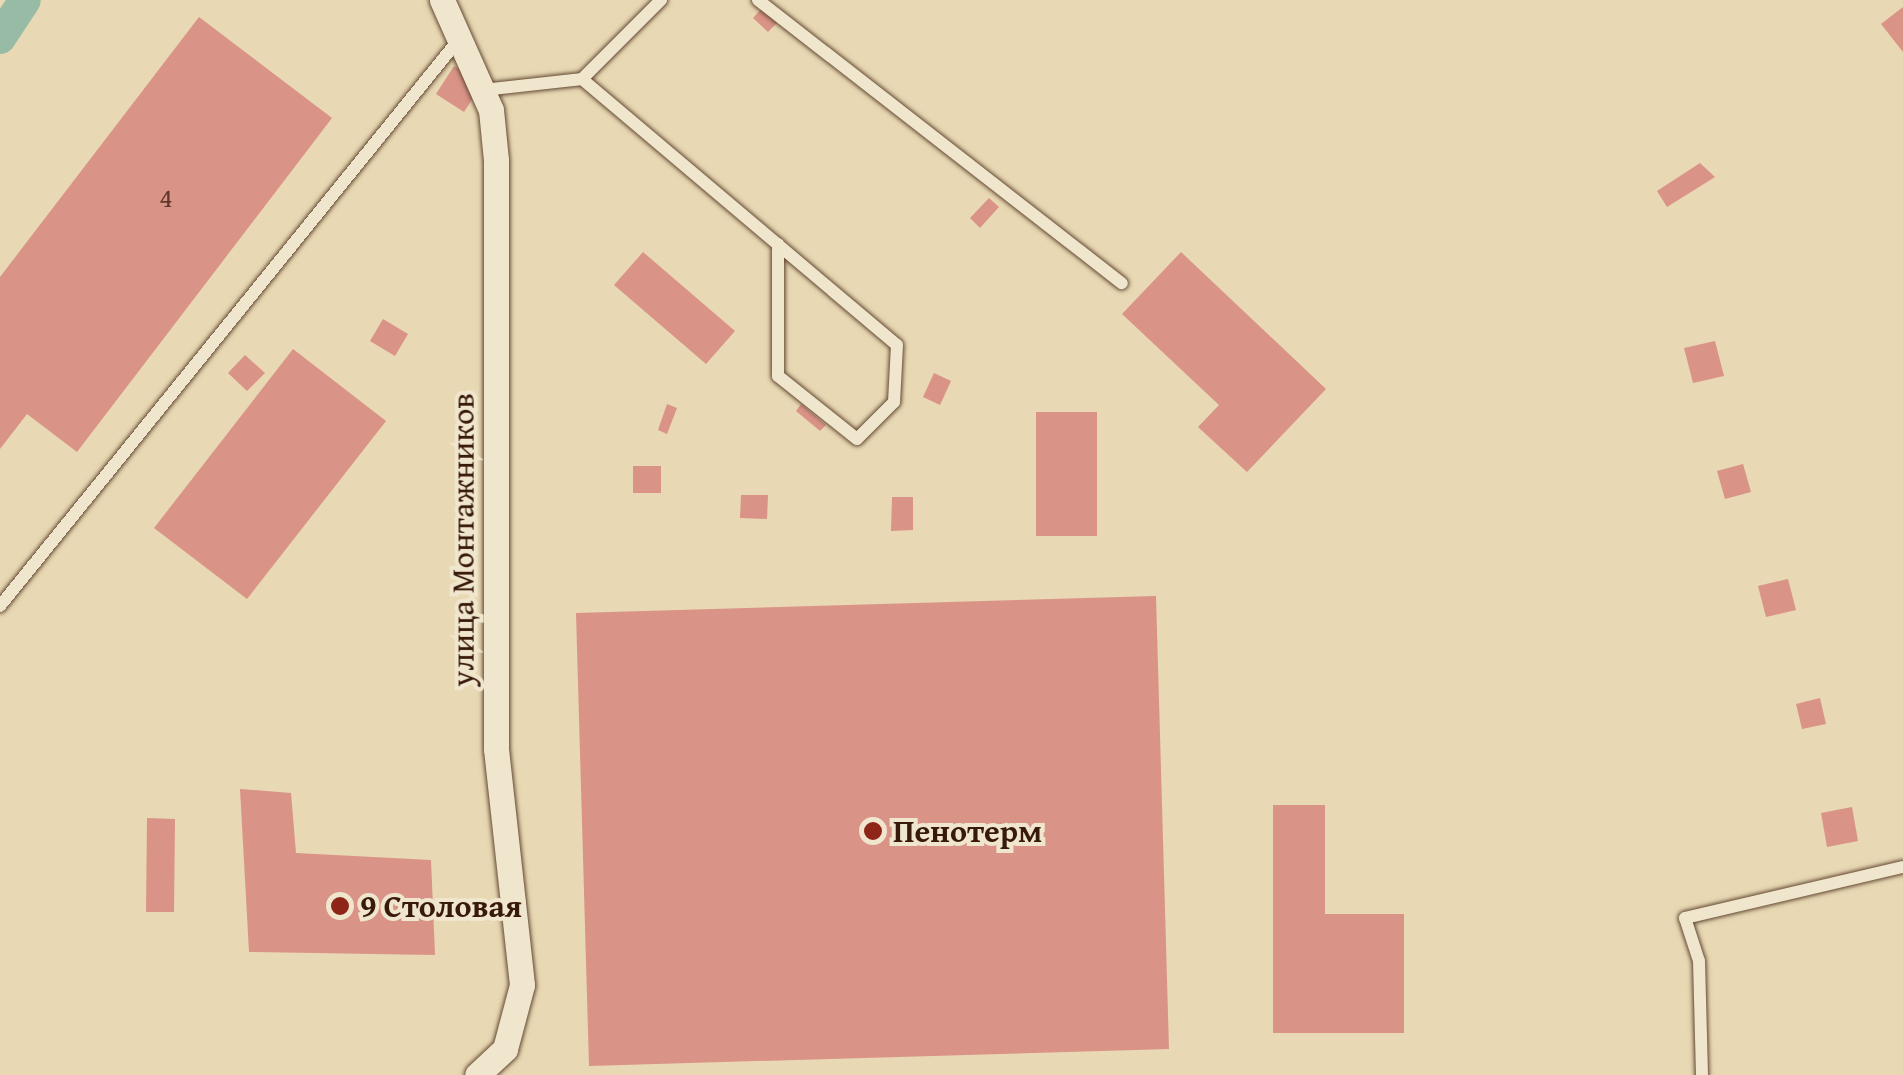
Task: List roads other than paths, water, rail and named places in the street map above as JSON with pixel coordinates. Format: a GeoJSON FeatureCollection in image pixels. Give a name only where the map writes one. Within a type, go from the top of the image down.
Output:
{"type":"FeatureCollection","features":[{"type":"Feature","properties":{"kind":"street","name":"улица Монтажников"},"geometry":{"type":"LineString","coordinates":[[442,0],[484,90],[496,160],[496,748],[522,984],[506,1049],[488,1071]]}},
{"type":"Feature","properties":{"kind":"lane"},"geometry":{"type":"LineString","coordinates":[[484,90],[582,78],[660,0]]}},
{"type":"Feature","properties":{"kind":"lane"},"geometry":{"type":"LineString","coordinates":[[758,0],[1122,283]]}},
{"type":"Feature","properties":{"kind":"lane"},"geometry":{"type":"LineString","coordinates":[[0,606],[462,36]]}},
{"type":"Feature","properties":{"kind":"lane"},"geometry":{"type":"LineString","coordinates":[[582,78],[778,244],[897,345],[894,402],[858,439],[778,376],[778,244]]}},
{"type":"Feature","properties":{"kind":"lane"},"geometry":{"type":"LineString","coordinates":[[1702,1075],[1700,961],[1685,918],[1903,867]]}},
{"type":"Feature","properties":{"kind":"waterway"},"geometry":{"type":"LineString","coordinates":[[0,38],[25,0]]}},
{"type":"Feature","properties":{"kind":"place","name":"Пенотерм"},"geometry":{"type":"Point","coordinates":[873,831]}},
{"type":"Feature","properties":{"kind":"place","name":"9 Столовая"},"geometry":{"type":"Point","coordinates":[340,906]}}]}
